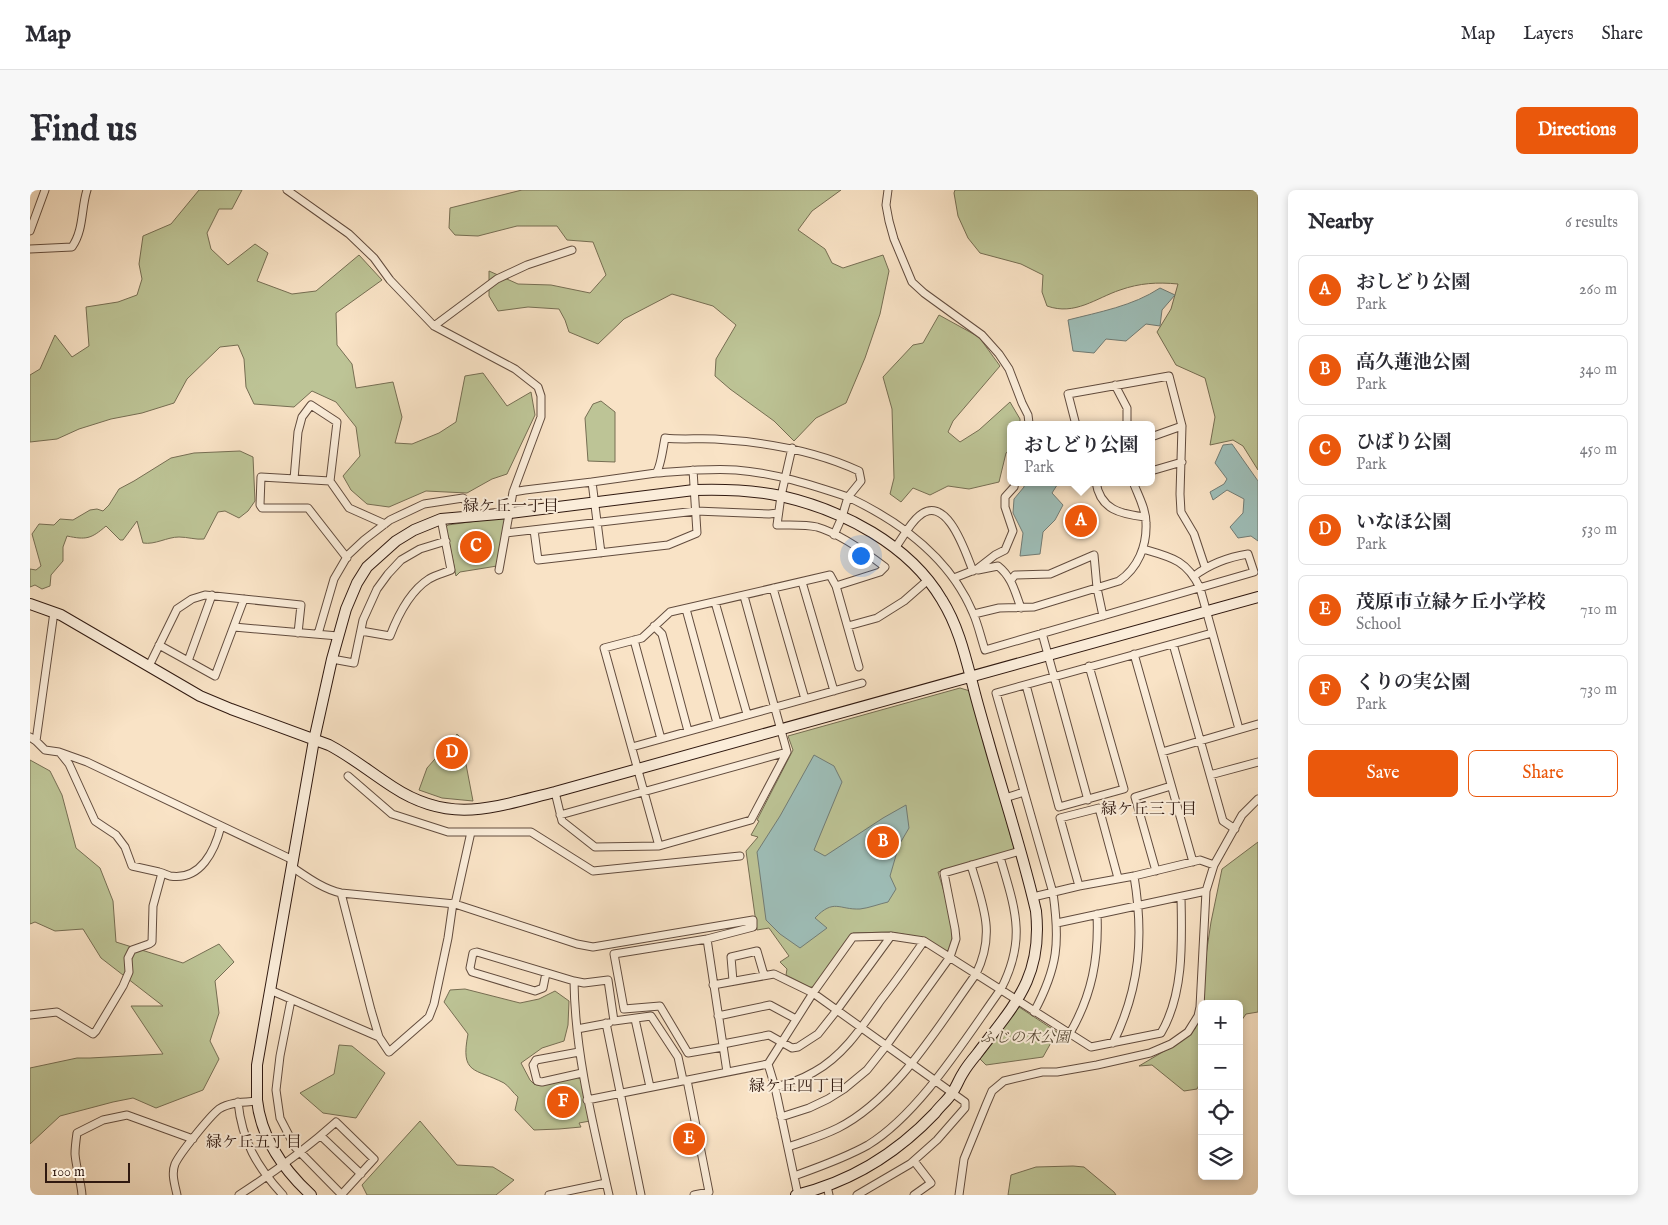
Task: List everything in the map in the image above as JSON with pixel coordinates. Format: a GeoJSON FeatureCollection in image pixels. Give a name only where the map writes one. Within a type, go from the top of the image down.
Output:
{"type":"FeatureCollection","features":[{"type":"Feature","properties":{"kind":"street"},"geometry":{"type":"LineString","coordinates":[[30,231],[45,190]]}},
{"type":"Feature","properties":{"kind":"street"},"geometry":{"type":"LineString","coordinates":[[30,249],[72,246],[80,228],[87,190]]}},
{"type":"Feature","properties":{"kind":"street"},"geometry":{"type":"LineString","coordinates":[[287,190],[350,234],[434,326],[515,369],[540,390],[541,417],[513,492],[500,570]]}},
{"type":"Feature","properties":{"kind":"street"},"geometry":{"type":"LineString","coordinates":[[888,190],[886,205],[889,221],[904,266],[912,282],[924,294],[982,335],[999,354],[1009,369],[1029,421]]}},
{"type":"Feature","properties":{"kind":"street"},"geometry":{"type":"LineString","coordinates":[[434,326],[497,279],[527,265],[572,250]]}},
{"type":"Feature","properties":{"kind":"street"},"geometry":{"type":"LineString","coordinates":[[1075,421],[1068,394],[1169,376],[1182,426],[1181,512],[1194,534],[1205,567]]}},
{"type":"Feature","properties":{"kind":"street"},"geometry":{"type":"LineString","coordinates":[[1114,385],[1126,408],[1125,421]]}},
{"type":"Feature","properties":{"kind":"street"},"geometry":{"type":"LineString","coordinates":[[294,479],[298,432],[302,417],[311,405],[337,422],[330,481],[349,508],[385,524]]}},
{"type":"Feature","properties":{"kind":"street"},"geometry":{"type":"LineString","coordinates":[[1155,436],[1182,426]]}},
{"type":"Feature","properties":{"kind":"street"},"geometry":{"type":"LineString","coordinates":[[656,473],[660,469],[665,438],[683,440],[713,439],[775,444],[811,452],[860,471],[861,481],[848,497],[834,535]]}},
{"type":"Feature","properties":{"kind":"street"},"geometry":{"type":"LineString","coordinates":[[792,448],[781,496],[777,525],[816,527],[834,535],[885,567],[880,572],[836,586]]}},
{"type":"Feature","properties":{"kind":"street"},"geometry":{"type":"LineString","coordinates":[[1155,470],[1182,462]]}},
{"type":"Feature","properties":{"kind":"street"},"geometry":{"type":"LineString","coordinates":[[513,492],[656,473],[693,470],[737,470],[786,478],[848,497],[878,512],[907,532],[931,552],[954,578],[974,614],[984,650],[1254,572],[1248,554],[1205,567],[1194,576]]}},
{"type":"Feature","properties":{"kind":"street"},"geometry":{"type":"LineString","coordinates":[[534,530],[538,560],[668,545],[698,533],[693,470]]}},
{"type":"Feature","properties":{"kind":"street"},"geometry":{"type":"LineString","coordinates":[[330,481],[261,477],[260,505],[262,508],[308,508],[347,558]]}},
{"type":"Feature","properties":{"kind":"street"},"geometry":{"type":"LineString","coordinates":[[592,482],[601,554]]}},
{"type":"Feature","properties":{"kind":"street"},"geometry":{"type":"LineString","coordinates":[[954,578],[975,570],[1005,550],[1013,531],[1005,507],[1005,497],[1014,486]]}},
{"type":"Feature","properties":{"kind":"street"},"geometry":{"type":"LineString","coordinates":[[1098,486],[1105,504],[1113,510],[1126,515],[1145,517]]}},
{"type":"Feature","properties":{"kind":"street"},"geometry":{"type":"LineString","coordinates":[[974,614],[999,608],[1021,608],[1050,604],[1119,581],[1126,576],[1143,549],[1146,523],[1134,486]]}},
{"type":"Feature","properties":{"kind":"street"},"geometry":{"type":"LineString","coordinates":[[311,1195],[282,1164],[269,1141],[258,1101],[257,1065],[314,740],[338,636],[349,600],[357,583],[367,567],[396,541],[414,530],[441,519],[694,490],[734,490],[781,496],[821,508],[842,517],[895,548],[928,580],[942,600],[965,651],[970,677],[1033,897],[1038,928],[1037,949],[1027,982],[1017,1000],[964,1071],[952,1094],[911,1137],[891,1153],[844,1179],[828,1191],[797,1195],[775,1087],[768,1064]]}},
{"type":"Feature","properties":{"kind":"street"},"geometry":{"type":"LineString","coordinates":[[318,634],[334,579],[347,558],[364,540],[390,520],[424,504],[463,498],[468,504],[471,516]]}},
{"type":"Feature","properties":{"kind":"street"},"geometry":{"type":"LineString","coordinates":[[506,533],[696,511],[778,513]]}},
{"type":"Feature","properties":{"kind":"street"},"geometry":{"type":"LineString","coordinates":[[895,548],[918,516],[934,511],[941,514],[952,524],[975,570]]}},
{"type":"Feature","properties":{"kind":"street"},"geometry":{"type":"LineString","coordinates":[[360,631],[390,636],[396,618],[415,592],[429,578],[451,570],[441,519]]}},
{"type":"Feature","properties":{"kind":"street"},"geometry":{"type":"LineString","coordinates":[[332,659],[354,663],[363,620],[377,590],[401,560],[420,549],[446,541]]}},
{"type":"Feature","properties":{"kind":"street"},"geometry":{"type":"LineString","coordinates":[[1143,549],[1172,557],[1184,565],[1194,576],[1200,588],[1239,729]]}},
{"type":"Feature","properties":{"kind":"street"},"geometry":{"type":"LineString","coordinates":[[1011,580],[1015,575],[1050,574],[1094,555],[1097,588],[1103,616]]}},
{"type":"Feature","properties":{"kind":"street"},"geometry":{"type":"LineString","coordinates":[[975,570],[998,566],[1006,572],[1011,580],[1021,608]]}},
{"type":"Feature","properties":{"kind":"street"},"geometry":{"type":"LineString","coordinates":[[659,846],[604,648],[642,638],[670,612],[744,596],[830,574],[836,586],[859,667]]}},
{"type":"Feature","properties":{"kind":"street"},"geometry":{"type":"LineString","coordinates":[[848,626],[876,618],[904,601],[928,580]]}},
{"type":"Feature","properties":{"kind":"street"},"geometry":{"type":"LineString","coordinates":[[802,582],[834,691]]}},
{"type":"Feature","properties":{"kind":"street"},"geometry":{"type":"LineString","coordinates":[[773,588],[806,699]]}},
{"type":"Feature","properties":{"kind":"street"},"geometry":{"type":"LineString","coordinates":[[149,666],[177,609],[183,603],[196,597],[212,595],[301,605],[298,633]]}},
{"type":"Feature","properties":{"kind":"street"},"geometry":{"type":"LineString","coordinates":[[188,661],[212,595]]}},
{"type":"Feature","properties":{"kind":"street"},"geometry":{"type":"LineString","coordinates":[[555,792],[562,821],[595,847],[659,846],[751,820],[787,752],[744,596]]}},
{"type":"Feature","properties":{"kind":"street"},"geometry":{"type":"LineString","coordinates":[[30,604],[54,612],[200,696],[344,753],[407,795],[453,810],[486,809],[555,792],[1258,597]]}},
{"type":"Feature","properties":{"kind":"street"},"geometry":{"type":"LineString","coordinates":[[159,646],[215,676],[244,599]]}},
{"type":"Feature","properties":{"kind":"street"},"geometry":{"type":"LineString","coordinates":[[715,602],[746,714]]}},
{"type":"Feature","properties":{"kind":"street"},"geometry":{"type":"LineString","coordinates":[[686,609],[717,723]]}},
{"type":"Feature","properties":{"kind":"street"},"geometry":{"type":"LineString","coordinates":[[54,612],[33,739],[45,750],[59,752],[87,762],[221,826],[292,864],[315,882],[333,891],[454,904],[577,944],[593,947],[753,920],[753,927],[707,938],[614,954],[624,1008],[660,1006],[688,1053],[769,1035],[792,1048],[798,1047],[818,1034],[891,936]]}},
{"type":"Feature","properties":{"kind":"street"},"geometry":{"type":"LineString","coordinates":[[654,626],[662,634],[688,731]]}},
{"type":"Feature","properties":{"kind":"street"},"geometry":{"type":"LineString","coordinates":[[234,627],[338,636]]}},
{"type":"Feature","properties":{"kind":"street"},"geometry":{"type":"LineString","coordinates":[[1042,633],[1088,800]]}},
{"type":"Feature","properties":{"kind":"street"},"geometry":{"type":"LineString","coordinates":[[1034,1012],[1045,991],[1054,962],[1057,923],[1053,893],[996,692],[1212,634]]}},
{"type":"Feature","properties":{"kind":"street"},"geometry":{"type":"LineString","coordinates":[[634,640],[660,739]]}},
{"type":"Feature","properties":{"kind":"street"},"geometry":{"type":"LineString","coordinates":[[1173,644],[1224,821],[1235,828]]}},
{"type":"Feature","properties":{"kind":"street"},"geometry":{"type":"LineString","coordinates":[[1134,654],[1193,862]]}},
{"type":"Feature","properties":{"kind":"street"},"geometry":{"type":"LineString","coordinates":[[1026,685],[1059,807],[1088,800],[1124,789],[1090,666]]}},
{"type":"Feature","properties":{"kind":"street"},"geometry":{"type":"LineString","coordinates":[[632,747],[746,714],[862,684]]}},
{"type":"Feature","properties":{"kind":"street"},"geometry":{"type":"LineString","coordinates":[[1162,752],[1258,724]]}},
{"type":"Feature","properties":{"kind":"street"},"geometry":{"type":"LineString","coordinates":[[59,752],[69,764],[95,821],[116,835],[125,847],[132,866],[170,876],[184,876],[200,868],[216,843],[221,826]]}},
{"type":"Feature","properties":{"kind":"street"},"geometry":{"type":"LineString","coordinates":[[560,815],[787,752]]}},
{"type":"Feature","properties":{"kind":"street"},"geometry":{"type":"LineString","coordinates":[[1210,776],[1258,762]]}},
{"type":"Feature","properties":{"kind":"street"},"geometry":{"type":"LineString","coordinates":[[348,776],[392,814],[448,832],[531,832],[593,871],[740,856]]}},
{"type":"Feature","properties":{"kind":"street"},"geometry":{"type":"LineString","coordinates":[[1156,871],[1135,797],[1171,786]]}},
{"type":"Feature","properties":{"kind":"street"},"geometry":{"type":"LineString","coordinates":[[1005,798],[1024,792]]}},
{"type":"Feature","properties":{"kind":"street"},"geometry":{"type":"LineString","coordinates":[[959,1195],[964,1159],[992,1091],[1004,1081],[1042,1072],[1057,1072],[1097,1065],[1150,1052],[1171,1044],[1188,1032],[1198,1016],[1202,995],[1206,891],[1214,865],[1242,815],[1258,799]]}},
{"type":"Feature","properties":{"kind":"street"},"geometry":{"type":"LineString","coordinates":[[1080,886],[1060,818],[1098,808],[1118,878]]}},
{"type":"Feature","properties":{"kind":"street"},"geometry":{"type":"LineString","coordinates":[[341,893],[379,1037],[389,1052],[429,1017],[434,1004],[471,832]]}},
{"type":"Feature","properties":{"kind":"street"},"geometry":{"type":"LineString","coordinates":[[781,1117],[809,1108],[844,1089],[866,1070],[886,1046],[950,957],[956,939],[944,873],[1020,851]]}},
{"type":"Feature","properties":{"kind":"street"},"geometry":{"type":"LineString","coordinates":[[794,1176],[830,1163],[868,1145],[897,1123],[935,1081],[1001,989],[1014,958],[1017,929],[1016,914],[1000,857]]}},
{"type":"Feature","properties":{"kind":"street"},"geometry":{"type":"LineString","coordinates":[[1033,897],[1200,860],[1214,865]]}},
{"type":"Feature","properties":{"kind":"street"},"geometry":{"type":"LineString","coordinates":[[788,1147],[839,1127],[888,1091],[911,1064],[976,974],[983,959],[987,926],[971,865]]}},
{"type":"Feature","properties":{"kind":"street"},"geometry":{"type":"LineString","coordinates":[[30,1014],[57,1012],[93,1034],[96,1031],[123,986],[129,972],[128,958],[132,950],[152,942],[152,906],[162,873]]}},
{"type":"Feature","properties":{"kind":"street"},"geometry":{"type":"LineString","coordinates":[[1113,1043],[1128,1010],[1135,980],[1139,906],[1134,876]]}},
{"type":"Feature","properties":{"kind":"street"},"geometry":{"type":"LineString","coordinates":[[1057,923],[1206,891]]}},
{"type":"Feature","properties":{"kind":"street"},"geometry":{"type":"LineString","coordinates":[[587,1100],[768,1064],[796,1019],[853,936],[891,936],[924,942],[1091,1047],[1162,1034],[1168,1022],[1175,997],[1181,958],[1181,897]]}},
{"type":"Feature","properties":{"kind":"street"},"geometry":{"type":"LineString","coordinates":[[1070,1033],[1083,1009],[1092,979],[1097,952],[1097,914]]}},
{"type":"Feature","properties":{"kind":"street"},"geometry":{"type":"LineString","coordinates":[[707,938],[727,1072]]}},
{"type":"Feature","properties":{"kind":"street"},"geometry":{"type":"LineString","coordinates":[[775,1087],[814,1072],[834,1058],[862,1028],[924,942]]}},
{"type":"Feature","properties":{"kind":"street"},"geometry":{"type":"LineString","coordinates":[[733,981],[731,957],[757,951],[764,975]]}},
{"type":"Feature","properties":{"kind":"street"},"geometry":{"type":"LineString","coordinates":[[546,973],[543,988],[535,991],[472,972],[470,968],[473,953],[477,952],[574,981],[584,983],[608,980],[614,1021]]}},
{"type":"Feature","properties":{"kind":"street"},"geometry":{"type":"LineString","coordinates":[[713,986],[774,974],[814,993],[965,1102],[965,1108],[937,1140],[914,1161],[857,1195]]}},
{"type":"Feature","properties":{"kind":"street"},"geometry":{"type":"LineString","coordinates":[[574,981],[582,1073],[609,1195]]}},
{"type":"Feature","properties":{"kind":"street"},"geometry":{"type":"LineString","coordinates":[[270,990],[379,1037]]}},
{"type":"Feature","properties":{"kind":"street"},"geometry":{"type":"LineString","coordinates":[[239,1195],[266,1177],[282,1164],[299,1152],[321,1136],[336,1122],[374,1159],[342,1195],[299,1152],[294,1147],[280,1118],[276,1090],[280,1056],[291,1000]]}},
{"type":"Feature","properties":{"kind":"street"},"geometry":{"type":"LineString","coordinates":[[718,1016],[770,1005],[796,1019]]}},
{"type":"Feature","properties":{"kind":"street"},"geometry":{"type":"LineString","coordinates":[[577,1029],[651,1016],[678,1057],[685,1080],[709,1192],[694,1195]]}},
{"type":"Feature","properties":{"kind":"street"},"geometry":{"type":"LineString","coordinates":[[635,1018],[650,1087]]}},
{"type":"Feature","properties":{"kind":"street"},"geometry":{"type":"LineString","coordinates":[[606,1023],[641,1195]]}},
{"type":"Feature","properties":{"kind":"street"},"geometry":{"type":"LineString","coordinates":[[579,1052],[536,1060],[533,1065],[536,1081],[542,1082],[582,1073]]}},
{"type":"Feature","properties":{"kind":"street"},"geometry":{"type":"LineString","coordinates":[[177,1195],[173,1177],[175,1164],[211,1117],[221,1108],[238,1102],[258,1101]]}},
{"type":"Feature","properties":{"kind":"street"},"geometry":{"type":"LineString","coordinates":[[238,1102],[239,1115],[247,1144],[266,1177],[283,1195]]}},
{"type":"Feature","properties":{"kind":"street"},"geometry":{"type":"LineString","coordinates":[[82,1195],[75,1153],[77,1133],[84,1128],[103,1120],[127,1115],[193,1139]]}},
{"type":"Feature","properties":{"kind":"street"},"geometry":{"type":"LineString","coordinates":[[321,1136],[361,1174]]}},
{"type":"Feature","properties":{"kind":"street"},"geometry":{"type":"LineString","coordinates":[[914,1161],[932,1183],[914,1195]]}},
{"type":"Feature","properties":{"kind":"street"},"geometry":{"type":"LineString","coordinates":[[549,1195],[606,1183]]}},
{"type":"Feature","properties":{"kind":"green space"},"geometry":{"type":"Polygon","coordinates":[[[199,190],[242,190],[232,209],[219,209],[207,233],[211,249],[228,265],[255,244],[268,253],[257,281],[292,294],[316,291],[359,255],[382,280],[336,313],[337,345],[352,364],[356,388],[393,382],[402,417],[395,443],[412,444],[439,433],[456,422],[465,376],[483,373],[507,406],[531,392],[535,415],[507,474],[492,479],[467,493],[426,491],[389,507],[367,504],[351,490],[343,476],[360,456],[356,427],[336,402],[312,391],[294,407],[254,404],[246,387],[244,359],[238,345],[220,347],[187,379],[174,403],[142,413],[111,419],[79,429],[57,439],[30,442],[30,375],[40,369],[55,335],[72,357],[89,346],[86,307],[118,302],[137,295],[142,279],[139,264],[143,236],[171,224],[199,190]]]}},
{"type":"Feature","properties":{"kind":"green space"},"geometry":{"type":"Polygon","coordinates":[[[522,190],[841,190],[812,211],[798,230],[825,249],[832,263],[843,268],[883,255],[889,271],[880,314],[865,358],[846,403],[816,418],[794,441],[774,421],[715,376],[716,359],[736,325],[713,306],[672,294],[624,319],[598,344],[569,332],[559,309],[528,307],[498,311],[489,296],[489,271],[518,284],[551,285],[590,293],[606,275],[593,242],[567,240],[557,226],[517,226],[478,236],[455,235],[449,228],[450,208],[522,190]]]}},
{"type":"Feature","properties":{"kind":"green space"},"geometry":{"type":"Polygon","coordinates":[[[955,190],[1258,190],[1258,470],[1243,446],[1233,440],[1210,445],[1215,417],[1205,378],[1176,365],[1157,332],[1171,309],[1178,284],[1142,284],[1120,290],[1085,305],[1067,309],[1047,306],[1042,292],[1043,275],[1021,264],[980,253],[968,238],[958,216],[955,190]]]}},
{"type":"Feature","properties":{"kind":"green space"},"geometry":{"type":"Polygon","coordinates":[[[939,315],[979,337],[1000,366],[953,421],[948,432],[960,442],[979,430],[1010,402],[1020,421],[1007,421],[1007,452],[999,482],[969,489],[948,486],[930,495],[913,488],[901,502],[890,494],[894,478],[892,409],[883,377],[913,345],[923,343],[939,315]]]}},
{"type":"Feature","properties":{"kind":"green space"},"geometry":{"type":"Polygon","coordinates":[[[601,401],[615,412],[615,462],[588,461],[585,418],[593,404],[601,401]]]}},
{"type":"Feature","properties":{"kind":"green space"},"geometry":{"type":"Polygon","coordinates":[[[240,451],[253,457],[255,501],[248,511],[239,518],[225,511],[218,512],[204,539],[179,537],[143,543],[137,521],[123,540],[120,540],[106,526],[92,536],[79,538],[67,536],[63,547],[63,561],[51,575],[50,586],[42,589],[35,585],[30,587],[30,569],[36,570],[41,566],[32,534],[39,524],[54,525],[60,519],[73,520],[90,510],[97,509],[103,511],[119,489],[171,458],[194,453],[240,451]]]}},
{"type":"Feature","properties":{"kind":"green space"},"geometry":{"type":"Polygon","coordinates":[[[505,517],[497,566],[460,572],[456,576],[446,527],[448,525],[505,517]]]}},
{"type":"Feature","properties":{"kind":"green space"},"geometry":{"type":"Polygon","coordinates":[[[960,688],[970,691],[1014,848],[1013,851],[938,872],[952,925],[951,945],[948,953],[925,938],[890,932],[853,933],[813,987],[786,975],[787,969],[780,962],[789,956],[769,928],[757,930],[746,851],[758,837],[751,835],[793,750],[788,736],[960,688]]]}},
{"type":"Feature","properties":{"kind":"green space"},"geometry":{"type":"Polygon","coordinates":[[[457,734],[461,738],[473,801],[442,798],[419,790],[427,768],[457,734]]]}},
{"type":"Feature","properties":{"kind":"green space"},"geometry":{"type":"Polygon","coordinates":[[[30,760],[50,771],[62,795],[76,848],[100,868],[113,901],[116,942],[183,963],[219,944],[234,962],[215,981],[219,1013],[210,1041],[219,1059],[203,1090],[156,1108],[133,1098],[60,1116],[30,1144],[30,1068],[77,1058],[163,1054],[131,1006],[163,1006],[101,958],[83,929],[55,931],[35,922],[30,924],[30,760]]]}},
{"type":"Feature","properties":{"kind":"green space"},"geometry":{"type":"Polygon","coordinates":[[[1258,842],[1258,1012],[1246,1014],[1243,1018],[1243,1000],[1199,1000],[1211,922],[1222,869],[1258,842]]]}},
{"type":"Feature","properties":{"kind":"green space"},"geometry":{"type":"Polygon","coordinates":[[[465,989],[520,1003],[539,999],[555,991],[569,1001],[568,1025],[564,1041],[542,1048],[521,1063],[530,1080],[535,1085],[535,1083],[581,1077],[590,1121],[579,1123],[581,1127],[534,1130],[515,1110],[518,1097],[508,1086],[478,1072],[468,1064],[466,1047],[468,1034],[444,1002],[450,990],[465,989]]]}},
{"type":"Feature","properties":{"kind":"green space","name":"ふじの木公園"},"geometry":{"type":"Polygon","coordinates":[[[1019,1007],[1057,1032],[1043,1057],[986,1065],[980,1059],[1019,1007]]]}},
{"type":"Feature","properties":{"kind":"green space"},"geometry":{"type":"Polygon","coordinates":[[[1198,1009],[1197,1089],[1184,1091],[1152,1065],[1139,1066],[1171,1047],[1195,1029],[1198,1009]]]}},
{"type":"Feature","properties":{"kind":"green space"},"geometry":{"type":"Polygon","coordinates":[[[339,1045],[352,1046],[385,1073],[356,1118],[323,1113],[300,1093],[334,1074],[339,1045]]]}},
{"type":"Feature","properties":{"kind":"green space"},"geometry":{"type":"Polygon","coordinates":[[[420,1121],[457,1165],[493,1167],[514,1180],[496,1195],[367,1195],[362,1185],[420,1121]]]}},
{"type":"Feature","properties":{"kind":"green space"},"geometry":{"type":"Polygon","coordinates":[[[1036,1167],[1084,1167],[1116,1195],[1008,1195],[1011,1175],[1036,1167]]]}},
{"type":"Feature","properties":{"kind":"water"},"geometry":{"type":"Polygon","coordinates":[[[1160,288],[1175,295],[1162,310],[1160,326],[1146,324],[1126,341],[1106,339],[1094,353],[1073,351],[1068,320],[1127,304],[1160,288]]]}},
{"type":"Feature","properties":{"kind":"water"},"geometry":{"type":"Polygon","coordinates":[[[1232,444],[1258,481],[1258,541],[1251,536],[1238,538],[1230,527],[1243,513],[1244,499],[1227,490],[1213,500],[1210,492],[1224,484],[1227,479],[1215,463],[1223,445],[1232,444]]]}},
{"type":"Feature","properties":{"kind":"water"},"geometry":{"type":"Polygon","coordinates":[[[1056,486],[1052,493],[1063,505],[1055,520],[1043,532],[1040,554],[1020,556],[1023,533],[1013,513],[1014,499],[1024,487],[1056,486]]]}},
{"type":"Feature","properties":{"kind":"water"},"geometry":{"type":"Polygon","coordinates":[[[814,755],[834,766],[842,782],[814,850],[825,856],[906,805],[909,828],[899,845],[890,876],[896,889],[888,902],[860,909],[837,906],[827,908],[815,918],[827,928],[800,948],[780,934],[766,920],[757,852],[780,816],[814,755]]]}},
{"type":"Feature","properties":{"kind":"place","name":"おしどり公園"},"geometry":{"type":"Point","coordinates":[1081,521]}},
{"type":"Feature","properties":{"kind":"place","name":"ひばり公園"},"geometry":{"type":"Point","coordinates":[476,547]}},
{"type":"Feature","properties":{"kind":"place","name":"いなほ公園"},"geometry":{"type":"Point","coordinates":[452,753]}},
{"type":"Feature","properties":{"kind":"place","name":"高久蓮池公園"},"geometry":{"type":"Point","coordinates":[883,842]}},
{"type":"Feature","properties":{"kind":"place","name":"くりの実公園"},"geometry":{"type":"Point","coordinates":[563,1102]}},
{"type":"Feature","properties":{"kind":"place","name":"茂原市立緑ケ丘小学校"},"geometry":{"type":"Point","coordinates":[689,1139]}},
{"type":"Feature","properties":{"kind":"district","name":"緑ケ丘一丁目"},"geometry":{"type":"Point","coordinates":[511,505]}},
{"type":"Feature","properties":{"kind":"district","name":"緑ケ丘三丁目"},"geometry":{"type":"Point","coordinates":[1149,808]}},
{"type":"Feature","properties":{"kind":"district","name":"緑ケ丘四丁目"},"geometry":{"type":"Point","coordinates":[797,1085]}},
{"type":"Feature","properties":{"kind":"district","name":"緑ケ丘五丁目"},"geometry":{"type":"Point","coordinates":[254,1141]}}]}
